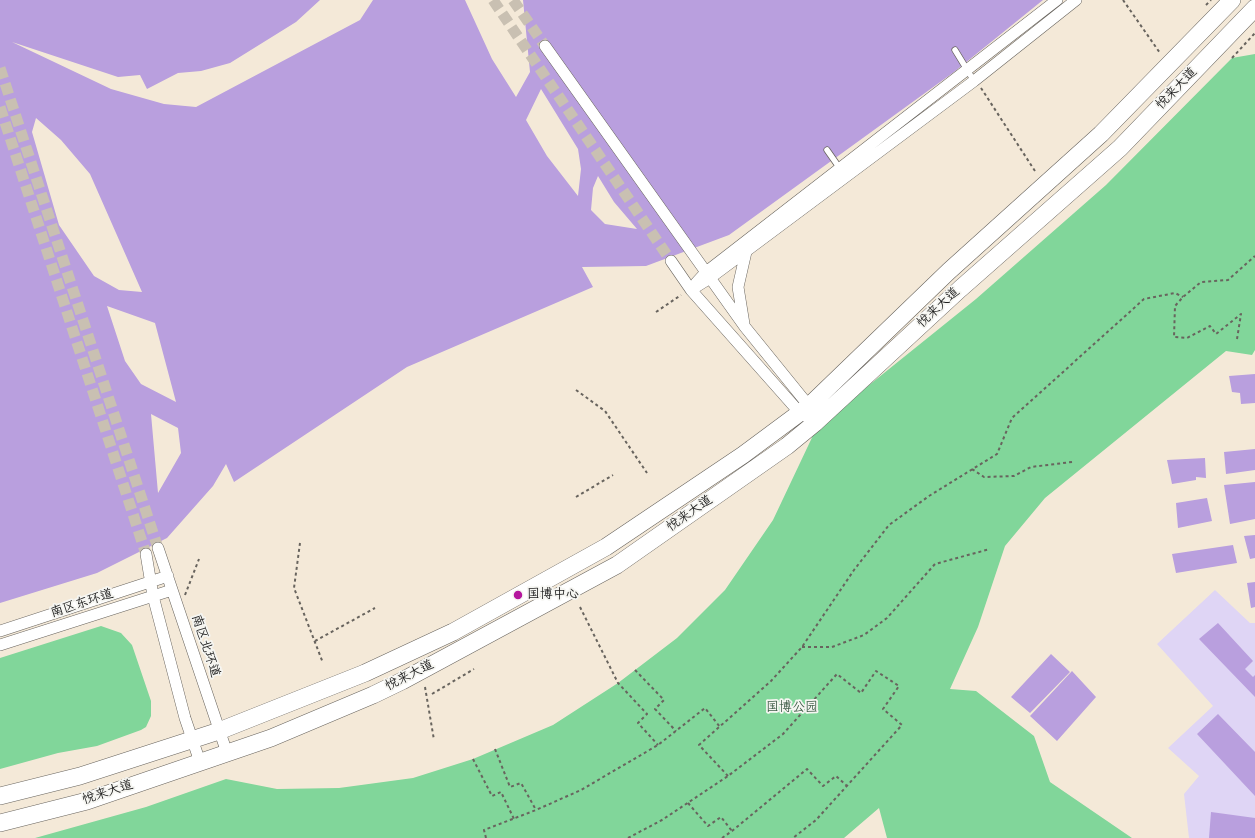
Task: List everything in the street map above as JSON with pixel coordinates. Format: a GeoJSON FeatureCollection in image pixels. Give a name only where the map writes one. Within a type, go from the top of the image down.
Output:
{"type":"FeatureCollection","features":[{"type":"Feature","properties":{"kind":"main road","name":"悦来大道"},"geometry":{"type":"LineString","coordinates":[[0,796],[80,776],[192,738],[219,731],[365,673],[453,632],[606,547],[743,455],[804,410],[949,271],[1101,134],[1232,0]]}},
{"type":"Feature","properties":{"kind":"main road","name":"悦来大道"},"geometry":{"type":"LineString","coordinates":[[0,823],[87,801],[271,738],[373,695],[463,649],[617,565],[787,446],[815,423],[955,294],[1120,148],[1255,8]]}},
{"type":"Feature","properties":{"kind":"street"},"geometry":{"type":"LineString","coordinates":[[708,275],[746,252],[968,71],[1058,0]]}},
{"type":"Feature","properties":{"kind":"street"},"geometry":{"type":"LineString","coordinates":[[686,293],[844,172],[974,81],[1076,0]]}},
{"type":"Feature","properties":{"kind":"street"},"geometry":{"type":"LineString","coordinates":[[545,46],[804,410],[815,423]]}},
{"type":"Feature","properties":{"kind":"street"},"geometry":{"type":"LineString","coordinates":[[745,327],[738,287],[746,252]]}},
{"type":"Feature","properties":{"kind":"street"},"geometry":{"type":"LineString","coordinates":[[671,261],[686,293],[804,410]]}},
{"type":"Feature","properties":{"kind":"street","name":"南区北环道"},"geometry":{"type":"LineString","coordinates":[[158,548],[227,753]]}},
{"type":"Feature","properties":{"kind":"street"},"geometry":{"type":"LineString","coordinates":[[146,554],[154,596],[185,718],[200,762]]}},
{"type":"Feature","properties":{"kind":"street","name":"南区东环道"},"geometry":{"type":"LineString","coordinates":[[0,631],[168,576]]}},
{"type":"Feature","properties":{"kind":"street","name":"南区东环道"},"geometry":{"type":"LineString","coordinates":[[0,645],[172,590]]}},
{"type":"Feature","properties":{"kind":"lane"},"geometry":{"type":"LineString","coordinates":[[955,50],[974,81]]}},
{"type":"Feature","properties":{"kind":"lane"},"geometry":{"type":"LineString","coordinates":[[827,150],[844,172]]}},
{"type":"Feature","properties":{"kind":"path"},"geometry":{"type":"LineString","coordinates":[[1123,0],[1160,54]]}},
{"type":"Feature","properties":{"kind":"path"},"geometry":{"type":"LineString","coordinates":[[1232,58],[1255,33]]}},
{"type":"Feature","properties":{"kind":"path"},"geometry":{"type":"LineString","coordinates":[[974,81],[981,88],[1035,171]]}},
{"type":"Feature","properties":{"kind":"path"},"geometry":{"type":"LineString","coordinates":[[1238,339],[1241,314],[1216,334],[1210,326],[1187,338],[1174,337],[1175,306],[1201,282],[1228,280],[1255,256]]}},
{"type":"Feature","properties":{"kind":"path"},"geometry":{"type":"LineString","coordinates":[[656,312],[686,293]]}},
{"type":"Feature","properties":{"kind":"path"},"geometry":{"type":"LineString","coordinates":[[728,776],[698,745],[771,681],[802,647],[854,570],[889,526],[929,496],[997,454],[1012,418],[1144,299],[1175,293],[1183,297]]}},
{"type":"Feature","properties":{"kind":"path"},"geometry":{"type":"LineString","coordinates":[[576,390],[605,411],[647,473]]}},
{"type":"Feature","properties":{"kind":"path"},"geometry":{"type":"LineString","coordinates":[[972,469],[984,477],[1014,476],[1031,466],[1072,462]]}},
{"type":"Feature","properties":{"kind":"path"},"geometry":{"type":"LineString","coordinates":[[576,497],[613,475]]}},
{"type":"Feature","properties":{"kind":"path"},"geometry":{"type":"LineString","coordinates":[[300,543],[294,588],[323,663]]}},
{"type":"Feature","properties":{"kind":"path"},"geometry":{"type":"LineString","coordinates":[[802,647],[832,647],[864,635],[887,618],[935,564],[990,549]]}},
{"type":"Feature","properties":{"kind":"path"},"geometry":{"type":"LineString","coordinates":[[185,595],[199,559]]}},
{"type":"Feature","properties":{"kind":"path"},"geometry":{"type":"LineString","coordinates":[[580,607],[618,683],[647,714],[638,723],[658,744]]}},
{"type":"Feature","properties":{"kind":"path"},"geometry":{"type":"LineString","coordinates":[[314,642],[375,608]]}},
{"type":"Feature","properties":{"kind":"path"},"geometry":{"type":"LineString","coordinates":[[432,694],[474,669]]}},
{"type":"Feature","properties":{"kind":"path"},"geometry":{"type":"LineString","coordinates":[[635,670],[664,700],[655,708],[676,730]]}},
{"type":"Feature","properties":{"kind":"path"},"geometry":{"type":"LineString","coordinates":[[628,838],[662,820],[728,776],[783,734],[837,674],[862,693],[876,671],[899,686],[883,709],[902,725],[816,820],[793,838]]}},
{"type":"Feature","properties":{"kind":"path"},"geometry":{"type":"LineString","coordinates":[[425,687],[434,740]]}},
{"type":"Feature","properties":{"kind":"path"},"geometry":{"type":"LineString","coordinates":[[486,838],[484,830],[536,810],[581,790],[658,744],[705,708],[720,727]]}},
{"type":"Feature","properties":{"kind":"path"},"geometry":{"type":"LineString","coordinates":[[495,749],[510,787],[521,783],[536,810]]}},
{"type":"Feature","properties":{"kind":"path"},"geometry":{"type":"LineString","coordinates":[[473,759],[492,796],[501,792],[514,819]]}},
{"type":"Feature","properties":{"kind":"path"},"geometry":{"type":"LineString","coordinates":[[722,838],[807,769],[823,786],[836,776],[847,786]]}},
{"type":"Feature","properties":{"kind":"path"},"geometry":{"type":"LineString","coordinates":[[688,802],[708,826],[721,817],[732,831]]}},
{"type":"Feature","properties":{"kind":"shaded area"},"geometry":{"type":"Polygon","coordinates":[[[1215,590],[1250,623],[1255,623],[1255,838],[1189,838],[1184,794],[1199,776],[1168,748],[1213,706],[1157,644],[1215,590]]]}},
{"type":"Feature","properties":{"kind":"green space","name":"国博公园"},"geometry":{"type":"Polygon","coordinates":[[[1255,54],[1255,350],[1252,355],[1226,351],[1045,498],[1005,546],[978,627],[950,689],[976,691],[1034,736],[1050,782],[1132,838],[887,838],[879,808],[844,838],[35,838],[146,807],[226,779],[277,789],[339,788],[413,778],[473,759],[553,725],[618,683],[677,638],[725,590],[773,520],[817,427],[976,299],[1106,185],[1232,58],[1255,54]]]}},
{"type":"Feature","properties":{"kind":"green space"},"geometry":{"type":"Polygon","coordinates":[[[101,626],[121,633],[132,645],[151,701],[151,716],[146,727],[97,746],[58,753],[0,769],[0,658],[101,626]]]}},
{"type":"Feature","properties":{"kind":"building"},"geometry":{"type":"Polygon","coordinates":[[[0,0],[320,0],[296,22],[230,63],[201,71],[178,73],[147,89],[140,75],[118,77],[12,42],[111,89],[164,104],[196,107],[360,20],[373,0],[465,0],[492,59],[516,97],[530,72],[523,0],[1043,0],[954,72],[729,235],[646,266],[582,267],[593,287],[407,367],[234,482],[226,464],[213,486],[167,538],[97,573],[0,603],[0,0]],[[541,89],[526,120],[547,156],[578,196],[581,169],[578,149],[541,89]],[[36,118],[32,132],[59,225],[94,276],[119,290],[142,292],[90,174],[61,140],[36,118]],[[598,176],[593,188],[591,210],[605,224],[637,229],[614,202],[598,176]],[[107,306],[125,361],[141,384],[176,402],[155,323],[107,306]],[[151,414],[158,493],[181,453],[178,428],[151,414]]]}},
{"type":"Feature","properties":{"kind":"building"},"geometry":{"type":"Polygon","coordinates":[[[1255,374],[1255,403],[1241,404],[1240,393],[1232,392],[1229,376],[1255,374]]]}},
{"type":"Feature","properties":{"kind":"building"},"geometry":{"type":"Polygon","coordinates":[[[1255,449],[1255,470],[1226,474],[1224,452],[1255,449]]]}},
{"type":"Feature","properties":{"kind":"building"},"geometry":{"type":"Polygon","coordinates":[[[1205,458],[1206,478],[1196,477],[1196,480],[1172,484],[1167,460],[1205,458]]]}},
{"type":"Feature","properties":{"kind":"building"},"geometry":{"type":"Polygon","coordinates":[[[1255,482],[1255,519],[1230,524],[1224,485],[1255,482]]]}},
{"type":"Feature","properties":{"kind":"building"},"geometry":{"type":"Polygon","coordinates":[[[1207,498],[1212,521],[1178,528],[1176,503],[1207,498]]]}},
{"type":"Feature","properties":{"kind":"building"},"geometry":{"type":"Polygon","coordinates":[[[1255,535],[1255,558],[1250,559],[1244,536],[1255,535]]]}},
{"type":"Feature","properties":{"kind":"building"},"geometry":{"type":"Polygon","coordinates":[[[1233,545],[1237,563],[1176,573],[1172,554],[1233,545]]]}},
{"type":"Feature","properties":{"kind":"building"},"geometry":{"type":"Polygon","coordinates":[[[1255,582],[1255,607],[1251,608],[1247,583],[1255,582]]]}},
{"type":"Feature","properties":{"kind":"building"},"geometry":{"type":"Polygon","coordinates":[[[1218,623],[1253,661],[1245,669],[1253,677],[1255,675],[1255,697],[1199,639],[1218,623]]]}},
{"type":"Feature","properties":{"kind":"building"},"geometry":{"type":"Polygon","coordinates":[[[1051,654],[1070,672],[1030,713],[1011,697],[1051,654]]]}},
{"type":"Feature","properties":{"kind":"building"},"geometry":{"type":"Polygon","coordinates":[[[1072,671],[1096,697],[1057,741],[1030,716],[1072,671]]]}},
{"type":"Feature","properties":{"kind":"building"},"geometry":{"type":"Polygon","coordinates":[[[1218,714],[1255,752],[1255,796],[1197,734],[1218,714]]]}},
{"type":"Feature","properties":{"kind":"building"},"geometry":{"type":"Polygon","coordinates":[[[1211,812],[1255,818],[1255,838],[1209,838],[1211,812]]]}},
{"type":"Feature","properties":{"kind":"tunnel"},"geometry":{"type":"LineString","coordinates":[[493,0],[671,261]]}},
{"type":"Feature","properties":{"kind":"tunnel"},"geometry":{"type":"LineString","coordinates":[[513,0],[545,46]]}},
{"type":"Feature","properties":{"kind":"tunnel"},"geometry":{"type":"LineString","coordinates":[[0,68],[158,548]]}},
{"type":"Feature","properties":{"kind":"tunnel"},"geometry":{"type":"LineString","coordinates":[[0,107],[146,554]]}},
{"type":"Feature","properties":{"kind":"place","name":"国博中心"},"geometry":{"type":"Point","coordinates":[518,595]}}]}
